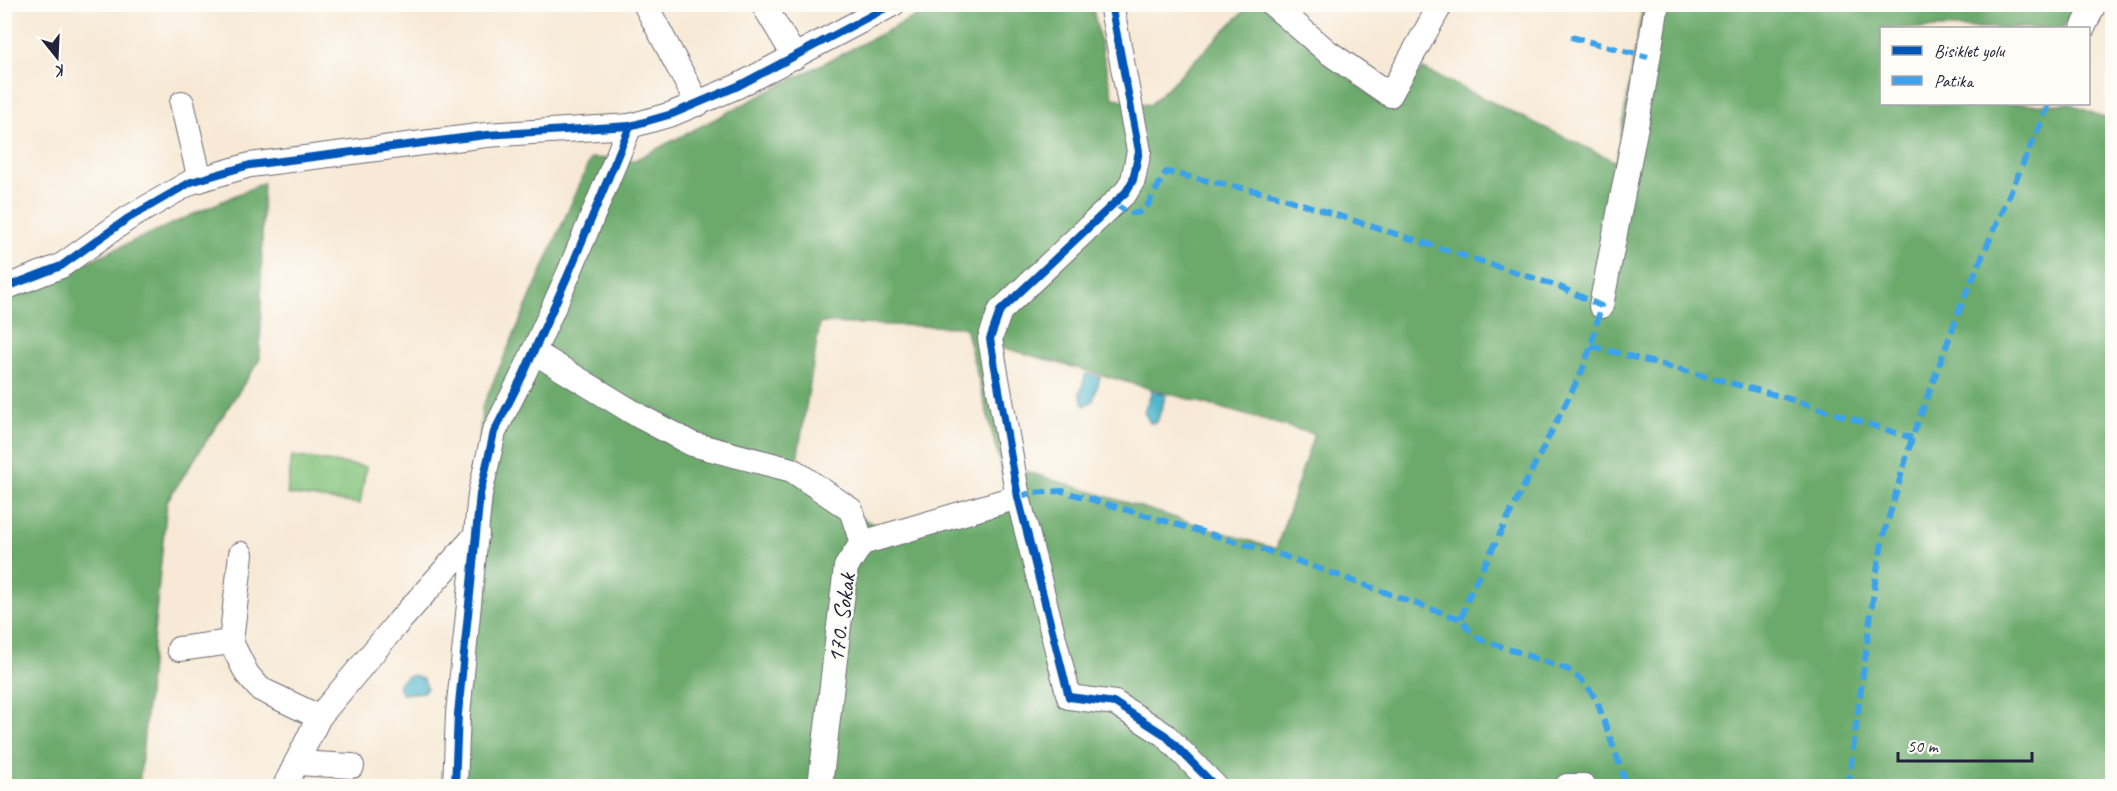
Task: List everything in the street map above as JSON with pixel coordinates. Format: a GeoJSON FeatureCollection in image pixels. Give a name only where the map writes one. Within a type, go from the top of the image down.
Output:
{"type":"FeatureCollection","features":[{"type":"Feature","properties":{"kind":"street"},"geometry":{"type":"LineString","coordinates":[[645,4],[698,104]]}},
{"type":"Feature","properties":{"kind":"street"},"geometry":{"type":"LineString","coordinates":[[763,4],[795,57]]}},
{"type":"Feature","properties":{"kind":"street"},"geometry":{"type":"LineString","coordinates":[[4,288],[61,266],[127,219],[191,182],[250,165],[475,136],[630,126],[672,114],[738,86],[893,4]]}},
{"type":"Feature","properties":{"kind":"street"},"geometry":{"type":"LineString","coordinates":[[1111,4],[1139,151],[1133,180],[1126,192],[1000,311],[990,339],[1018,497],[1069,697],[1115,703],[1165,735],[1215,786]]}},
{"type":"Feature","properties":{"kind":"street"},"geometry":{"type":"LineString","coordinates":[[1272,4],[1328,52],[1390,95],[1442,4]]}},
{"type":"Feature","properties":{"kind":"street"},"geometry":{"type":"LineString","coordinates":[[1602,306],[1657,4]]}},
{"type":"Feature","properties":{"kind":"street"},"geometry":{"type":"LineString","coordinates":[[2083,27],[2094,4]]}},
{"type":"Feature","properties":{"kind":"street"},"geometry":{"type":"LineString","coordinates":[[182,103],[200,180]]}},
{"type":"Feature","properties":{"kind":"street"},"geometry":{"type":"LineString","coordinates":[[455,786],[458,714],[480,494],[494,432],[534,352],[630,126]]}},
{"type":"Feature","properties":{"kind":"street"},"geometry":{"type":"LineString","coordinates":[[534,352],[639,416],[692,444],[792,470],[851,510],[862,543]]}},
{"type":"Feature","properties":{"kind":"street","name":"170. Sokak"},"geometry":{"type":"LineString","coordinates":[[820,786],[846,567],[862,543],[1018,497]]}},
{"type":"Feature","properties":{"kind":"street"},"geometry":{"type":"LineString","coordinates":[[285,786],[319,717],[395,626],[477,534]]}},
{"type":"Feature","properties":{"kind":"street"},"geometry":{"type":"LineString","coordinates":[[241,554],[231,642],[247,674],[260,689],[319,717]]}},
{"type":"Feature","properties":{"kind":"street"},"geometry":{"type":"LineString","coordinates":[[179,649],[231,642]]}},
{"type":"Feature","properties":{"kind":"street"},"geometry":{"type":"LineString","coordinates":[[296,763],[352,766]]}},
{"type":"Feature","properties":{"kind":"street"},"geometry":{"type":"LineString","coordinates":[[1567,786],[1584,786]]}},
{"type":"Feature","properties":{"kind":"green space"},"geometry":{"type":"Polygon","coordinates":[[[933,5],[1092,5],[1113,98],[1150,105],[1250,5],[1263,5],[1385,108],[1423,69],[1616,162],[1643,5],[2075,5],[2064,27],[1880,27],[1880,105],[2073,105],[2112,121],[2112,786],[454,786],[482,408],[591,158],[635,160],[920,14],[933,5]],[[820,323],[794,478],[884,531],[1008,494],[965,327],[820,323]],[[994,345],[1015,468],[1276,549],[1314,434],[994,345]]]}},
{"type":"Feature","properties":{"kind":"green space"},"geometry":{"type":"Polygon","coordinates":[[[263,183],[260,359],[167,501],[139,786],[5,786],[4,299],[263,183]]]}},
{"type":"Feature","properties":{"kind":"green space"},"geometry":{"type":"Polygon","coordinates":[[[292,456],[366,467],[360,504],[287,494],[292,456]]]}},
{"type":"Feature","properties":{"kind":"water"},"geometry":{"type":"Polygon","coordinates":[[[1086,374],[1100,377],[1093,401],[1084,406],[1080,393],[1086,374]]]}},
{"type":"Feature","properties":{"kind":"water"},"geometry":{"type":"Polygon","coordinates":[[[1152,391],[1166,395],[1157,422],[1150,423],[1144,412],[1152,391]]]}},
{"type":"Feature","properties":{"kind":"water"},"geometry":{"type":"Polygon","coordinates":[[[414,675],[424,680],[427,688],[423,692],[403,694],[399,689],[399,683],[414,675]]]}},
{"type":"Feature","properties":{"kind":"marked path"},"geometry":{"type":"LineString","coordinates":[[1571,37],[1648,57]]}},
{"type":"Feature","properties":{"kind":"marked path"},"geometry":{"type":"LineString","coordinates":[[1848,786],[1883,537],[1912,438],[1964,298],[2049,105]]}},
{"type":"Feature","properties":{"kind":"marked path"},"geometry":{"type":"LineString","coordinates":[[1115,203],[1130,213],[1142,211],[1146,208],[1166,172],[1274,195],[1558,286],[1601,306],[1582,371],[1471,591],[1461,619]]}},
{"type":"Feature","properties":{"kind":"marked path"},"geometry":{"type":"LineString","coordinates":[[1591,346],[1783,397],[1912,438]]}},
{"type":"Feature","properties":{"kind":"marked path"},"geometry":{"type":"LineString","coordinates":[[1018,497],[1031,493],[1062,491],[1281,555],[1461,619],[1480,639],[1569,670],[1585,684],[1597,701],[1627,786]]}},
{"type":"Feature","properties":{"kind":"cycle path"},"geometry":{"type":"LineString","coordinates":[[4,288],[61,266],[127,219],[191,182],[250,165],[486,135],[630,126],[672,114],[738,86],[893,4]]}},
{"type":"Feature","properties":{"kind":"cycle path"},"geometry":{"type":"LineString","coordinates":[[1111,4],[1139,151],[1133,180],[1126,192],[1000,311],[990,339],[1018,497],[1069,697],[1115,703],[1165,735],[1215,786]]}},
{"type":"Feature","properties":{"kind":"cycle path"},"geometry":{"type":"LineString","coordinates":[[455,786],[458,714],[480,494],[494,432],[524,373],[568,275],[630,126]]}}]}
